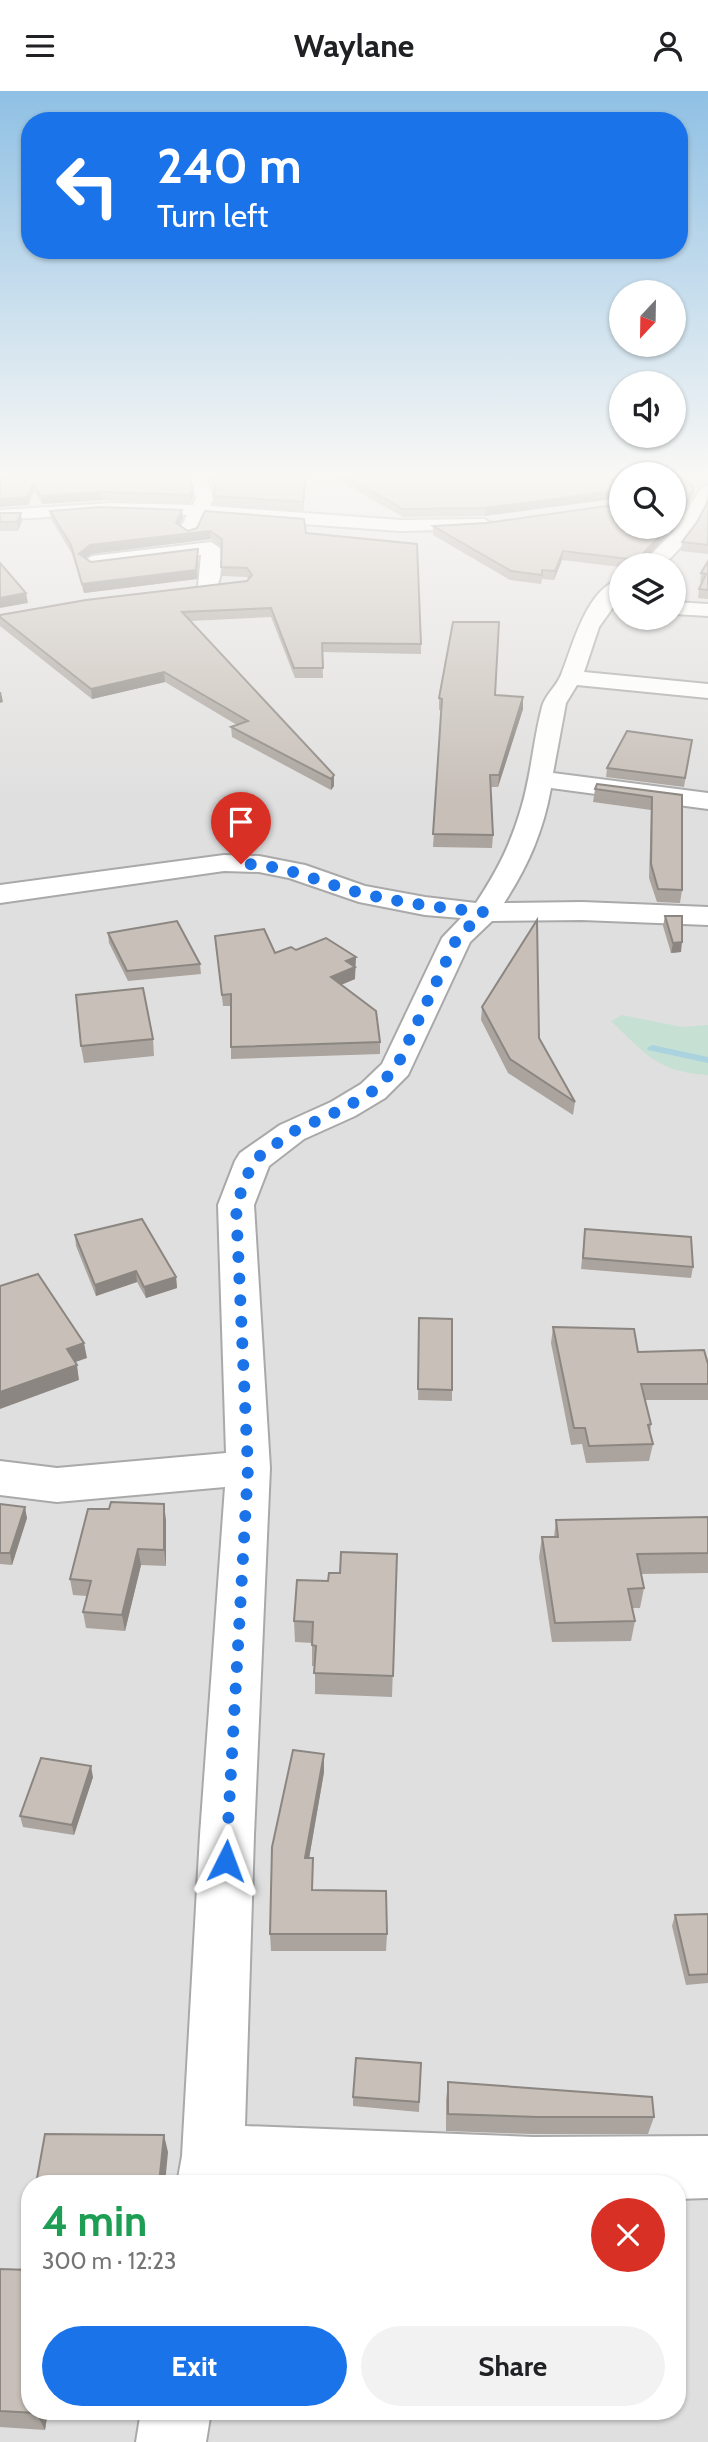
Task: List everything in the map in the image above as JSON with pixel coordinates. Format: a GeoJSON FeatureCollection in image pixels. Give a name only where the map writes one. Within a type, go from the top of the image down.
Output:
{"type":"FeatureCollection","features":[{"type":"Feature","properties":{"kind":"street"},"geometry":{"type":"LineString","coordinates":[[204,582],[200,588],[229,585]]}},
{"type":"Feature","properties":{"kind":"street"},"geometry":{"type":"LineString","coordinates":[[609,604],[588,627],[571,678],[554,703],[548,724],[542,779],[514,867],[484,912],[457,938],[396,1068],[373,1091],[343,1109],[292,1132],[253,1161],[236,1205],[248,1468],[211,2170],[708,2167]]}},
{"type":"Feature","properties":{"kind":"street"},"geometry":{"type":"LineString","coordinates":[[686,609],[708,610]]}},
{"type":"Feature","properties":{"kind":"street"},"geometry":{"type":"LineString","coordinates":[[571,678],[708,691]]}},
{"type":"Feature","properties":{"kind":"street"},"geometry":{"type":"LineString","coordinates":[[542,779],[708,801]]}},
{"type":"Feature","properties":{"kind":"street"},"geometry":{"type":"LineString","coordinates":[[0,894],[224,863],[259,864],[295,871],[359,893],[484,912],[582,911],[708,916]]}},
{"type":"Feature","properties":{"kind":"street"},"geometry":{"type":"LineString","coordinates":[[0,1478],[57,1485],[248,1468]]}},
{"type":"Feature","properties":{"kind":"street"},"geometry":{"type":"LineString","coordinates":[[171,2442],[175,2420]]}},
{"type":"Feature","properties":{"kind":"shaded area"},"geometry":{"type":"Polygon","coordinates":[[[0,582],[609,582],[609,630],[686,630],[686,582],[708,582],[708,2442],[0,2442],[0,582]]]}},
{"type":"Feature","properties":{"kind":"green space"},"geometry":{"type":"Polygon","coordinates":[[[622,1015],[682,1027],[708,1025],[708,1075],[676,1070],[654,1059],[611,1021],[622,1015]]]}},
{"type":"Feature","properties":{"kind":"building"},"geometry":{"type":"Polygon","coordinates":[[[0,582],[16,582],[26,593],[0,598],[0,582]]]}},
{"type":"Feature","properties":{"kind":"building"},"geometry":{"type":"Polygon","coordinates":[[[241,582],[419,582],[421,644],[322,643],[323,668],[294,668],[271,608],[182,612],[334,775],[331,779],[231,727],[248,721],[164,672],[91,689],[0,617],[86,600],[241,582]]]}},
{"type":"Feature","properties":{"kind":"building"},"geometry":{"type":"Polygon","coordinates":[[[702,582],[708,582],[708,590],[699,589],[702,582]]]}},
{"type":"Feature","properties":{"kind":"building"},"geometry":{"type":"Polygon","coordinates":[[[453,622],[499,622],[495,695],[523,697],[499,775],[490,775],[493,835],[433,834],[442,699],[439,698],[453,622]]]}},
{"type":"Feature","properties":{"kind":"building"},"geometry":{"type":"Polygon","coordinates":[[[627,731],[692,740],[685,778],[607,768],[627,731]]]}},
{"type":"Feature","properties":{"kind":"building"},"geometry":{"type":"Polygon","coordinates":[[[597,784],[682,795],[682,890],[658,889],[651,864],[652,797],[595,789],[597,784]]]}},
{"type":"Feature","properties":{"kind":"building"},"geometry":{"type":"Polygon","coordinates":[[[665,916],[682,916],[682,942],[673,943],[665,916]]]}},
{"type":"Feature","properties":{"kind":"building"},"geometry":{"type":"Polygon","coordinates":[[[537,920],[539,1038],[575,1102],[510,1059],[482,1007],[537,920]]]}},
{"type":"Feature","properties":{"kind":"building"},"geometry":{"type":"Polygon","coordinates":[[[177,921],[200,964],[127,971],[108,933],[177,921]]]}},
{"type":"Feature","properties":{"kind":"building"},"geometry":{"type":"Polygon","coordinates":[[[264,929],[275,953],[291,947],[296,950],[326,938],[356,957],[346,961],[355,967],[331,977],[376,1011],[380,1042],[231,1047],[231,994],[222,995],[215,936],[264,929]]]}},
{"type":"Feature","properties":{"kind":"building"},"geometry":{"type":"Polygon","coordinates":[[[143,988],[153,1039],[81,1046],[76,995],[143,988]]]}},
{"type":"Feature","properties":{"kind":"building"},"geometry":{"type":"Polygon","coordinates":[[[142,1219],[176,1277],[144,1287],[136,1271],[95,1285],[75,1235],[142,1219]]]}},
{"type":"Feature","properties":{"kind":"building"},"geometry":{"type":"Polygon","coordinates":[[[585,1229],[691,1237],[693,1267],[583,1258],[585,1229]]]}},
{"type":"Feature","properties":{"kind":"building"},"geometry":{"type":"Polygon","coordinates":[[[38,1274],[84,1343],[67,1349],[77,1365],[0,1392],[0,1286],[38,1274]]]}},
{"type":"Feature","properties":{"kind":"building"},"geometry":{"type":"Polygon","coordinates":[[[419,1318],[452,1319],[452,1390],[418,1389],[419,1318]]]}},
{"type":"Feature","properties":{"kind":"building"},"geometry":{"type":"Polygon","coordinates":[[[553,1327],[634,1329],[638,1352],[704,1350],[708,1364],[708,1384],[641,1384],[653,1444],[589,1446],[585,1428],[574,1428],[553,1327]]]}},
{"type":"Feature","properties":{"kind":"building"},"geometry":{"type":"Polygon","coordinates":[[[111,1502],[164,1504],[164,1550],[138,1549],[122,1615],[83,1612],[91,1581],[70,1579],[88,1509],[109,1509],[111,1502]]]}},
{"type":"Feature","properties":{"kind":"building"},"geometry":{"type":"Polygon","coordinates":[[[0,1504],[25,1507],[10,1553],[0,1553],[0,1504]]]}},
{"type":"Feature","properties":{"kind":"building"},"geometry":{"type":"Polygon","coordinates":[[[708,1517],[708,1553],[637,1554],[644,1588],[628,1589],[635,1621],[555,1623],[542,1537],[558,1537],[556,1520],[708,1517]]]}},
{"type":"Feature","properties":{"kind":"building"},"geometry":{"type":"Polygon","coordinates":[[[341,1552],[397,1554],[393,1676],[314,1673],[316,1646],[312,1645],[313,1622],[294,1621],[297,1580],[328,1581],[329,1573],[340,1573],[341,1552]]]}},
{"type":"Feature","properties":{"kind":"building"},"geometry":{"type":"Polygon","coordinates":[[[293,1750],[324,1754],[305,1858],[313,1858],[312,1890],[386,1891],[387,1934],[270,1934],[272,1847],[293,1750]]]}},
{"type":"Feature","properties":{"kind":"building"},"geometry":{"type":"Polygon","coordinates":[[[41,1758],[91,1766],[72,1825],[20,1816],[41,1758]]]}},
{"type":"Feature","properties":{"kind":"building"},"geometry":{"type":"Polygon","coordinates":[[[708,1914],[708,1974],[689,1975],[675,1915],[708,1914]]]}},
{"type":"Feature","properties":{"kind":"building"},"geometry":{"type":"Polygon","coordinates":[[[356,2058],[421,2063],[419,2102],[353,2097],[356,2058]]]}},
{"type":"Feature","properties":{"kind":"building"},"geometry":{"type":"Polygon","coordinates":[[[448,2082],[652,2097],[654,2117],[448,2114],[448,2082]]]}},
{"type":"Feature","properties":{"kind":"building"},"geometry":{"type":"Polygon","coordinates":[[[45,2134],[164,2135],[160,2175],[38,2175],[45,2134]]]}},
{"type":"Feature","properties":{"kind":"building"},"geometry":{"type":"Polygon","coordinates":[[[0,2269],[21,2270],[21,2412],[0,2411],[0,2269]]]}},
{"type":"Feature","properties":{"kind":"waterway"},"geometry":{"type":"LineString","coordinates":[[652,1048],[708,1060]]}},
{"type":"Feature","properties":{"kind":"route"},"geometry":{"type":"LineString","coordinates":[[226,1861],[248,1468],[236,1205],[253,1161],[292,1132],[343,1109],[373,1091],[396,1068],[457,938],[484,912],[399,901],[359,893],[295,871],[259,864],[241,864]]}}]}
